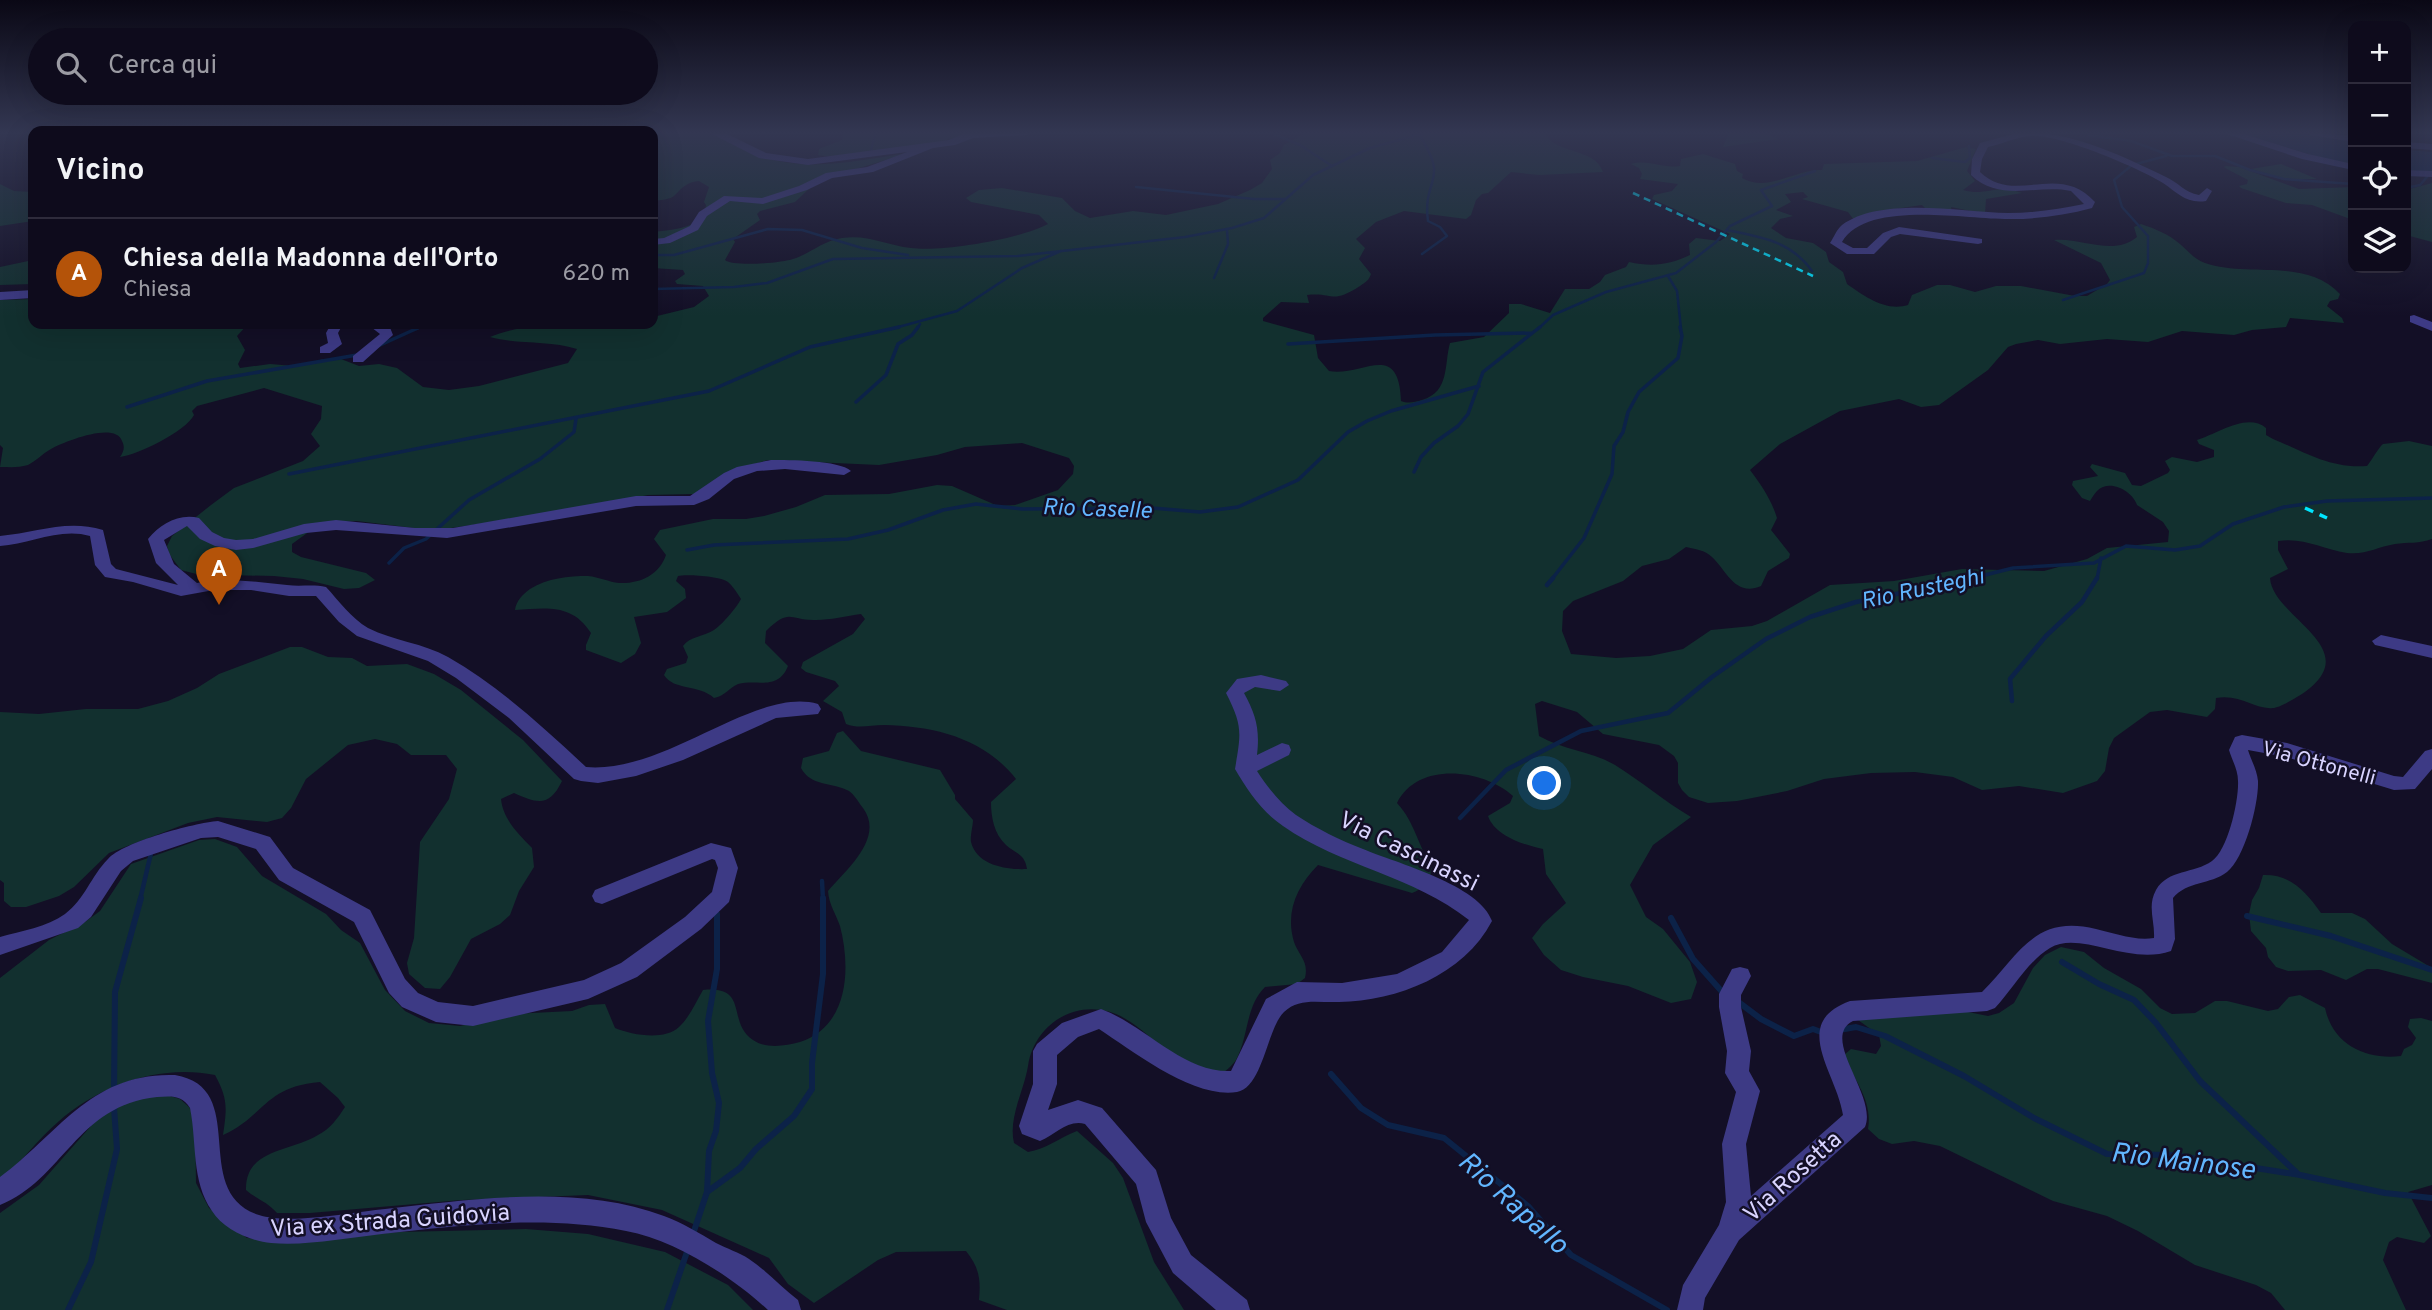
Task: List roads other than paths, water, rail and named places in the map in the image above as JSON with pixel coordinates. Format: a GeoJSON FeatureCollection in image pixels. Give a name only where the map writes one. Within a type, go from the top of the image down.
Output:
{"type":"FeatureCollection","features":[{"type":"Feature","properties":{"kind":"street"},"geometry":{"type":"LineString","coordinates":[[658,242],[666,242],[694,228],[703,214],[727,198],[763,201],[787,193]]}},
{"type":"Feature","properties":{"kind":"street"},"geometry":{"type":"LineString","coordinates":[[1978,241],[1899,230],[1886,235],[1870,252],[1851,252],[1836,243],[1845,228],[1858,222],[1894,214],[1914,211],[2010,216],[2088,206],[2090,202],[2078,193]]}},
{"type":"Feature","properties":{"kind":"street"},"geometry":{"type":"LineString","coordinates":[[2182,193],[2187,197],[2202,199],[2206,193]]}},
{"type":"Feature","properties":{"kind":"street"},"geometry":{"type":"LineString","coordinates":[[0,296],[28,294]]}},
{"type":"Feature","properties":{"kind":"street"},"geometry":{"type":"LineString","coordinates":[[2414,319],[2432,327]]}},
{"type":"Feature","properties":{"kind":"street"},"geometry":{"type":"LineString","coordinates":[[325,350],[335,344],[332,333],[334,329]]}},
{"type":"Feature","properties":{"kind":"street"},"geometry":{"type":"LineString","coordinates":[[358,359],[387,335],[384,329]]}},
{"type":"Feature","properties":{"kind":"street"},"geometry":{"type":"LineString","coordinates":[[193,588],[169,572],[160,556],[156,539],[169,527],[184,520],[193,521],[200,532],[217,541],[239,546],[264,542],[320,526],[349,524],[417,533],[449,533],[505,522],[554,517],[634,501],[695,500],[726,477],[758,465],[776,464],[844,471]]}},
{"type":"Feature","properties":{"kind":"street"},"geometry":{"type":"LineString","coordinates":[[0,541],[57,530],[85,528],[97,533],[103,565],[111,573],[136,577],[181,591],[214,585],[320,591],[344,618],[362,631],[396,646],[439,659],[481,685],[581,774],[599,778],[631,772],[764,714],[798,707],[812,709]]}},
{"type":"Feature","properties":{"kind":"street"},"geometry":{"type":"LineString","coordinates":[[2381,642],[2432,652]]}},
{"type":"Feature","properties":{"kind":"street"},"geometry":{"type":"LineString","coordinates":[[1245,769],[1250,736],[1248,718],[1235,694],[1238,686],[1245,682],[1280,685]]}},
{"type":"Feature","properties":{"kind":"street","name":"Via Ottonelli"},"geometry":{"type":"LineString","coordinates":[[1933,1004],[1987,1001],[2022,960],[2042,942],[2053,937],[2067,934],[2085,936],[2141,950],[2163,945],[2166,937],[2163,895],[2172,885],[2217,868],[2232,853],[2248,780],[2238,750],[2242,742],[2287,750],[2394,783],[2408,784],[2432,756]]}},
{"type":"Feature","properties":{"kind":"street"},"geometry":{"type":"LineString","coordinates":[[1245,769],[1282,750]]}},
{"type":"Feature","properties":{"kind":"street","name":"Via Cascinassi"},"geometry":{"type":"LineString","coordinates":[[1237,1310],[1182,1264],[1160,1222],[1147,1178],[1093,1116],[1078,1111],[1056,1118],[1040,1130],[1031,1126],[1045,1084],[1045,1051],[1061,1034],[1079,1023],[1101,1019],[1171,1062],[1214,1082],[1238,1081],[1275,1006],[1297,992],[1342,993],[1401,983],[1450,958],[1481,921],[1479,915],[1457,898],[1381,863],[1356,855],[1290,821],[1263,797],[1245,769]]}},
{"type":"Feature","properties":{"kind":"street"},"geometry":{"type":"LineString","coordinates":[[0,946],[70,922],[84,911],[114,865],[126,855],[200,830],[218,829],[263,843],[286,874],[362,916],[397,986],[410,1000],[436,1012],[472,1016],[588,989],[629,970],[693,923],[722,896],[729,868],[724,854],[711,851],[602,896]]}},
{"type":"Feature","properties":{"kind":"street","name":"Via Rosetta"},"geometry":{"type":"LineString","coordinates":[[1690,1310],[1692,1294],[1730,1231],[1739,1202],[1734,1144],[1748,1091],[1737,1073],[1739,1051],[1730,994],[1740,976]]}},
{"type":"Feature","properties":{"kind":"street","name":"Via Rosetta"},"geometry":{"type":"LineString","coordinates":[[1730,1231],[1856,1119],[1853,1099],[1831,1048],[1829,1033],[1838,1017],[1850,1011],[1933,1004]]}},
{"type":"Feature","properties":{"kind":"street","name":"Via ex Strada Guidovia"},"geometry":{"type":"LineString","coordinates":[[0,1193],[30,1169],[73,1123],[95,1107],[116,1096],[161,1086],[179,1086],[194,1094],[203,1108],[207,1170],[220,1199],[231,1213],[262,1230],[483,1211],[575,1211],[662,1228],[737,1266],[788,1310]]}},
{"type":"Feature","properties":{"kind":"waterway"},"geometry":{"type":"LineString","coordinates":[[1196,193],[1285,199]]}},
{"type":"Feature","properties":{"kind":"waterway"},"geometry":{"type":"LineString","coordinates":[[1061,251],[1185,237],[1232,228],[1264,218],[1292,193]]}},
{"type":"Feature","properties":{"kind":"waterway"},"geometry":{"type":"LineString","coordinates":[[1422,254],[1447,236],[1440,227],[1428,221],[1429,193]]}},
{"type":"Feature","properties":{"kind":"waterway","name":"Rio Caselle"},"geometry":{"type":"LineString","coordinates":[[1538,329],[1553,315],[1606,292],[1676,273],[1716,242],[1730,226],[1772,206],[1763,193]]}},
{"type":"Feature","properties":{"kind":"waterway"},"geometry":{"type":"LineString","coordinates":[[2063,300],[2144,273],[2148,263],[2148,236],[2122,207],[2118,193]]}},
{"type":"Feature","properties":{"kind":"waterway"},"geometry":{"type":"LineString","coordinates":[[658,255],[674,255],[768,229],[802,230],[862,248],[908,255]]}},
{"type":"Feature","properties":{"kind":"waterway"},"geometry":{"type":"LineString","coordinates":[[1214,278],[1228,244],[1227,230]]}},
{"type":"Feature","properties":{"kind":"waterway"},"geometry":{"type":"LineString","coordinates":[[1727,230],[1763,238],[1785,247],[1795,253],[1812,271]]}},
{"type":"Feature","properties":{"kind":"waterway"},"geometry":{"type":"LineString","coordinates":[[658,289],[734,287],[767,283],[833,259],[1018,256],[1061,251]]}},
{"type":"Feature","properties":{"kind":"waterway"},"geometry":{"type":"LineString","coordinates":[[895,328],[957,311],[1022,268],[1061,251]]}},
{"type":"Feature","properties":{"kind":"waterway","name":"Rio Caselle"},"geometry":{"type":"LineString","coordinates":[[1668,276],[1677,291],[1681,329]]}},
{"type":"Feature","properties":{"kind":"waterway"},"geometry":{"type":"LineString","coordinates":[[917,329],[920,324]]}},
{"type":"Feature","properties":{"kind":"waterway"},"geometry":{"type":"LineString","coordinates":[[856,402],[886,375],[898,344],[912,335],[918,327]]}},
{"type":"Feature","properties":{"kind":"waterway","name":"Rio Caselle"},"geometry":{"type":"LineString","coordinates":[[1478,386],[1483,372],[1540,327]]}},
{"type":"Feature","properties":{"kind":"waterway","name":"Rio Caselle"},"geometry":{"type":"LineString","coordinates":[[1552,579],[1584,538],[1612,474],[1614,446],[1623,432],[1628,412],[1639,392],[1678,358],[1682,336],[1680,327]]}},
{"type":"Feature","properties":{"kind":"waterway"},"geometry":{"type":"LineString","coordinates":[[289,474],[709,391],[810,347],[895,328]]}},
{"type":"Feature","properties":{"kind":"waterway"},"geometry":{"type":"LineString","coordinates":[[891,329],[895,328]]}},
{"type":"Feature","properties":{"kind":"waterway"},"geometry":{"type":"LineString","coordinates":[[378,346],[416,329]]}},
{"type":"Feature","properties":{"kind":"waterway"},"geometry":{"type":"LineString","coordinates":[[1288,344],[1435,335],[1532,333]]}},
{"type":"Feature","properties":{"kind":"waterway"},"geometry":{"type":"LineString","coordinates":[[127,407],[207,381],[357,355]]}},
{"type":"Feature","properties":{"kind":"waterway","name":"Rio Caselle"},"geometry":{"type":"LineString","coordinates":[[687,550],[714,545],[848,539],[888,530],[943,510],[976,504],[1022,509],[1152,508],[1200,512],[1238,507],[1298,480],[1348,432],[1367,421],[1391,411],[1478,386]]}},
{"type":"Feature","properties":{"kind":"waterway","name":"Rio Caselle"},"geometry":{"type":"LineString","coordinates":[[1414,472],[1421,457],[1434,443],[1458,426],[1468,414],[1478,386]]}},
{"type":"Feature","properties":{"kind":"waterway"},"geometry":{"type":"LineString","coordinates":[[389,563],[404,548],[426,539],[469,500],[540,459],[574,432],[576,419]]}},
{"type":"Feature","properties":{"kind":"waterway","name":"Rio Rusteghi"},"geometry":{"type":"LineString","coordinates":[[2101,559],[2126,546],[2175,550],[2200,546],[2233,524],[2284,507],[2327,501],[2432,498]]}},
{"type":"Feature","properties":{"kind":"waterway","name":"Rio Rusteghi"},"geometry":{"type":"LineString","coordinates":[[1969,579],[2013,568],[2094,563],[2101,559]]}},
{"type":"Feature","properties":{"kind":"waterway"},"geometry":{"type":"LineString","coordinates":[[2097,579],[2101,559]]}},
{"type":"Feature","properties":{"kind":"waterway","name":"Rio Caselle"},"geometry":{"type":"LineString","coordinates":[[1547,585],[1553,578]]}},
{"type":"Feature","properties":{"kind":"waterway","name":"Rio Rusteghi"},"geometry":{"type":"LineString","coordinates":[[1460,818],[1506,770],[1581,731],[1668,713],[1712,677],[1766,639],[1810,617],[1856,602],[1976,578]]}},
{"type":"Feature","properties":{"kind":"waterway"},"geometry":{"type":"LineString","coordinates":[[2012,701],[2010,679],[2046,636],[2082,602],[2097,578]]}},
{"type":"Feature","properties":{"kind":"waterway"},"geometry":{"type":"LineString","coordinates":[[140,900],[151,853]]}},
{"type":"Feature","properties":{"kind":"waterway"},"geometry":{"type":"LineString","coordinates":[[822,881],[823,900]]}},
{"type":"Feature","properties":{"kind":"waterway"},"geometry":{"type":"LineString","coordinates":[[114,1092],[115,992],[141,898]]}},
{"type":"Feature","properties":{"kind":"waterway"},"geometry":{"type":"LineString","coordinates":[[707,1192],[740,1168],[756,1149],[794,1116],[812,1089],[812,1063],[823,974],[823,900]]}},
{"type":"Feature","properties":{"kind":"waterway"},"geometry":{"type":"LineString","coordinates":[[707,1192],[709,1151],[716,1131],[719,1103],[712,1073],[708,1021],[717,969],[717,914]]}},
{"type":"Feature","properties":{"kind":"waterway"},"geometry":{"type":"LineString","coordinates":[[2247,916],[2331,936],[2432,970]]}},
{"type":"Feature","properties":{"kind":"waterway","name":"Rio Mainose"},"geometry":{"type":"LineString","coordinates":[[1671,918],[1693,959],[1724,994]]}},
{"type":"Feature","properties":{"kind":"waterway"},"geometry":{"type":"LineString","coordinates":[[2062,962],[2099,984],[2134,1000],[2156,1023],[2200,1081],[2298,1174]]}},
{"type":"Feature","properties":{"kind":"waterway","name":"Rio Mainose"},"geometry":{"type":"LineString","coordinates":[[1737,1001],[1761,1019],[1794,1036],[1813,1029],[1821,1032]]}},
{"type":"Feature","properties":{"kind":"waterway","name":"Rio Mainose"},"geometry":{"type":"LineString","coordinates":[[1839,1030],[1856,1027],[1885,1036],[1964,1076],[2034,1118],[2107,1154],[2173,1155],[2300,1175],[2385,1193],[2432,1198]]}},
{"type":"Feature","properties":{"kind":"waterway","name":"Rio Rapallo"},"geometry":{"type":"LineString","coordinates":[[1331,1074],[1361,1108],[1388,1125],[1444,1138],[1528,1206],[1571,1255],[1667,1310]]}},
{"type":"Feature","properties":{"kind":"waterway"},"geometry":{"type":"LineString","coordinates":[[68,1310],[91,1262],[117,1149],[114,1108]]}},
{"type":"Feature","properties":{"kind":"waterway"},"geometry":{"type":"LineString","coordinates":[[693,1234],[707,1192]]}},
{"type":"Feature","properties":{"kind":"waterway"},"geometry":{"type":"LineString","coordinates":[[667,1310],[688,1249]]}},
{"type":"Feature","properties":{"kind":"railway"},"geometry":{"type":"LineString","coordinates":[[1633,193],[1813,276]]}},
{"type":"Feature","properties":{"kind":"railway"},"geometry":{"type":"LineString","coordinates":[[2305,508],[2327,518]]}},
{"type":"Feature","properties":{"kind":"place","name":"Chiesa della Madonna dell'Orto"},"geometry":{"type":"Point","coordinates":[219,605]}}]}
